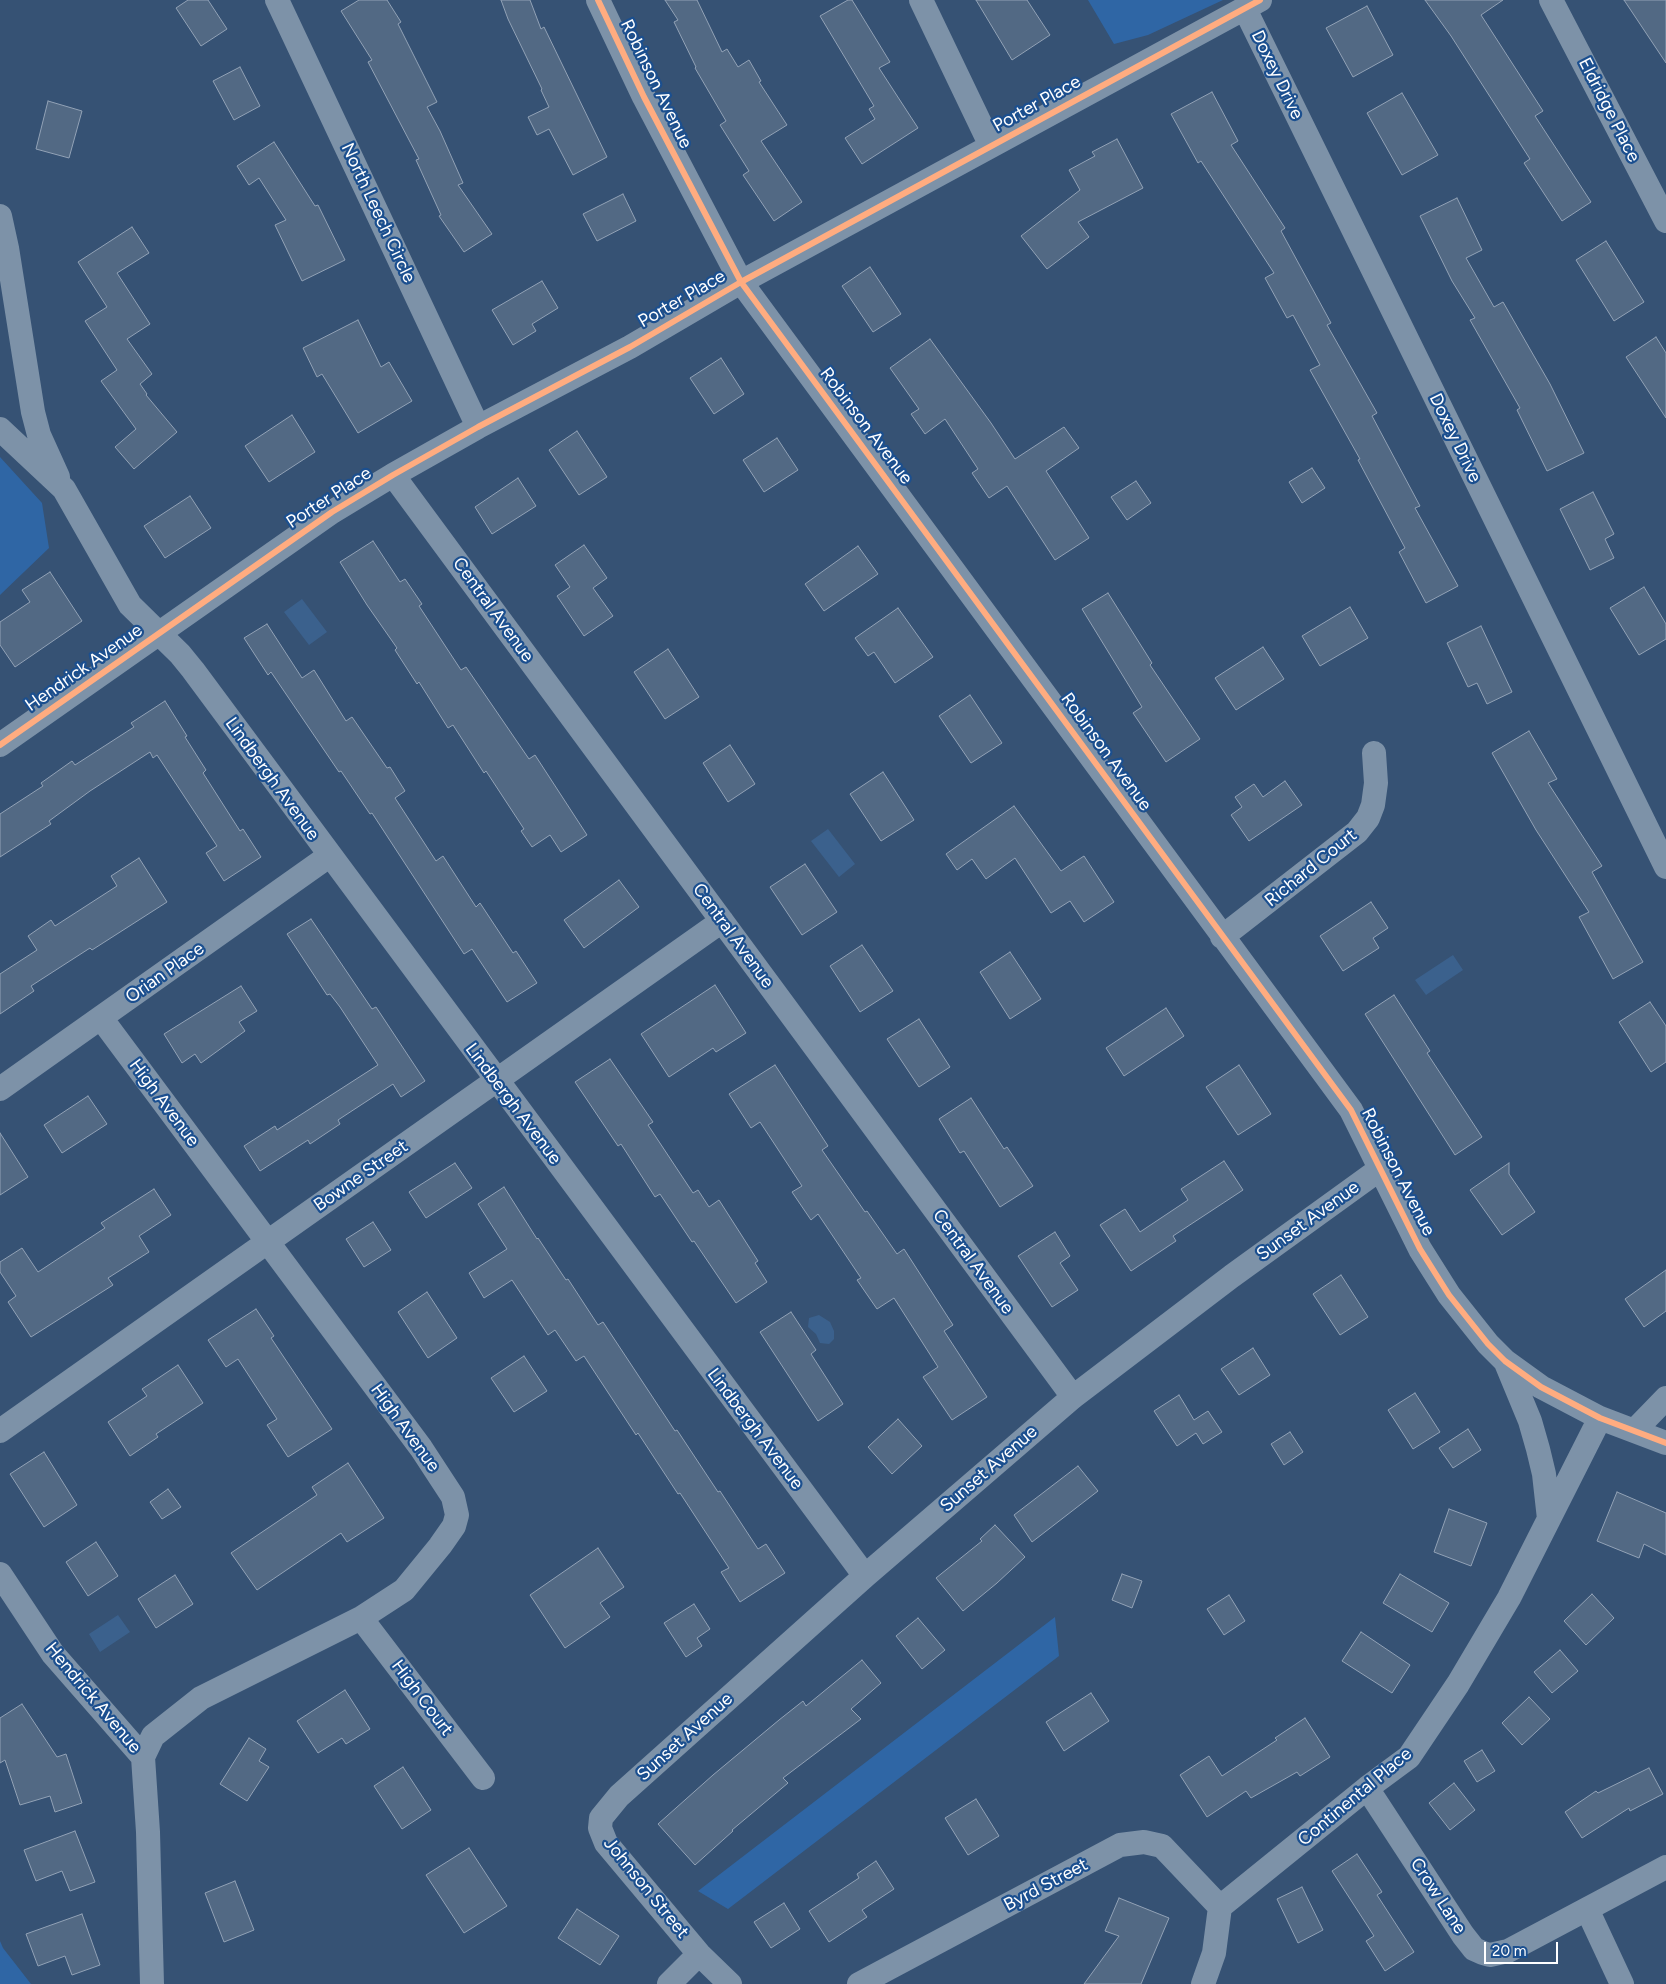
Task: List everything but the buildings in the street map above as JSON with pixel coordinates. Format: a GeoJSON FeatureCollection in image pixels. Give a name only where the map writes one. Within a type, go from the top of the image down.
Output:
{"type":"FeatureCollection","features":[{"type":"Feature","properties":{"kind":"street","name":"North Leech Circle"},"geometry":{"type":"LineString","coordinates":[[277,0],[478,427]]}},
{"type":"Feature","properties":{"kind":"street","name":"Robinson Avenue"},"geometry":{"type":"LineString","coordinates":[[598,0],[644,96],[741,282],[1222,938],[1351,1110],[1420,1249],[1449,1295],[1488,1344],[1505,1361],[1541,1387],[1600,1418],[1666,1443]]}},
{"type":"Feature","properties":{"kind":"street"},"geometry":{"type":"LineString","coordinates":[[921,0],[991,146]]}},
{"type":"Feature","properties":{"kind":"street","name":"Eldridge Place"},"geometry":{"type":"LineString","coordinates":[[1551,0],[1666,221]]}},
{"type":"Feature","properties":{"kind":"street","name":"Porter Place"},"geometry":{"type":"LineString","coordinates":[[160,633],[332,512],[393,475],[478,427],[630,346],[741,282],[1252,5]]}},
{"type":"Feature","properties":{"kind":"street","name":"Doxey Drive"},"geometry":{"type":"LineString","coordinates":[[1252,5],[1666,867]]}},
{"type":"Feature","properties":{"kind":"street"},"geometry":{"type":"LineString","coordinates":[[0,216],[7,248],[33,412],[39,435],[64,489]]}},
{"type":"Feature","properties":{"kind":"street","name":"Hendrick Avenue"},"geometry":{"type":"LineString","coordinates":[[0,429],[64,489],[122,593],[130,605],[160,633],[0,745]]}},
{"type":"Feature","properties":{"kind":"street","name":"Central Avenue"},"geometry":{"type":"LineString","coordinates":[[393,475],[1073,1397]]}},
{"type":"Feature","properties":{"kind":"street","name":"Lindbergh Avenue"},"geometry":{"type":"LineString","coordinates":[[160,633],[189,665],[865,1576]]}},
{"type":"Feature","properties":{"kind":"street","name":"Richard Court"},"geometry":{"type":"LineString","coordinates":[[1222,938],[1357,832],[1368,818],[1373,805],[1376,783],[1374,753]]}},
{"type":"Feature","properties":{"kind":"street","name":"Orian Place"},"geometry":{"type":"LineString","coordinates":[[0,1089],[329,856]]}},
{"type":"Feature","properties":{"kind":"street","name":"Bowne Street"},"geometry":{"type":"LineString","coordinates":[[0,1431],[722,921]]}},
{"type":"Feature","properties":{"kind":"street","name":"High Avenue"},"geometry":{"type":"LineString","coordinates":[[101,1018],[421,1448],[453,1498],[457,1515],[454,1526],[440,1546],[404,1590],[361,1618],[201,1698],[153,1736],[143,1757]]}},
{"type":"Feature","properties":{"kind":"street","name":"Sunset Avenue"},"geometry":{"type":"LineString","coordinates":[[619,1796],[865,1576],[1073,1397],[1232,1276],[1380,1169]]}},
{"type":"Feature","properties":{"kind":"street"},"geometry":{"type":"LineString","coordinates":[[1505,1361],[1530,1421],[1538,1449],[1544,1474],[1549,1519]]}},
{"type":"Feature","properties":{"kind":"street"},"geometry":{"type":"LineString","coordinates":[[1634,1431],[1666,1398]]}},
{"type":"Feature","properties":{"kind":"street","name":"Continental Place"},"geometry":{"type":"LineString","coordinates":[[1220,1907],[1409,1756],[1458,1684],[1504,1606],[1600,1418]]}},
{"type":"Feature","properties":{"kind":"street","name":"Hendrick Avenue"},"geometry":{"type":"LineString","coordinates":[[0,1574],[53,1654],[143,1757],[148,1832],[152,1984]]}},
{"type":"Feature","properties":{"kind":"street","name":"High Court"},"geometry":{"type":"LineString","coordinates":[[361,1618],[482,1778]]}},
{"type":"Feature","properties":{"kind":"street","name":"Crow Lane"},"geometry":{"type":"LineString","coordinates":[[1367,1788],[1463,1936],[1474,1949],[1490,1955],[1508,1951],[1666,1867]]}},
{"type":"Feature","properties":{"kind":"street","name":"Johnson Street"},"geometry":{"type":"LineString","coordinates":[[619,1796],[601,1818],[600,1828],[606,1844],[699,1954],[730,1984]]}},
{"type":"Feature","properties":{"kind":"street","name":"Byrd Street"},"geometry":{"type":"LineString","coordinates":[[859,1984],[1120,1845],[1144,1842],[1162,1846],[1220,1907]]}},
{"type":"Feature","properties":{"kind":"street"},"geometry":{"type":"LineString","coordinates":[[1203,1984],[1214,1953],[1220,1907]]}},
{"type":"Feature","properties":{"kind":"street"},"geometry":{"type":"LineString","coordinates":[[1587,1908],[1622,1984]]}},
{"type":"Feature","properties":{"kind":"street","name":"Johnson Street"},"geometry":{"type":"LineString","coordinates":[[669,1984],[699,1954]]}},
{"type":"Feature","properties":{"kind":"shaded area"},"geometry":{"type":"Polygon","coordinates":[[[1088,0],[1223,0],[1148,35],[1114,44],[1088,0]]]}},
{"type":"Feature","properties":{"kind":"shaded area"},"geometry":{"type":"Polygon","coordinates":[[[0,457],[42,503],[49,548],[0,595],[0,457]]]}},
{"type":"Feature","properties":{"kind":"shaded area"},"geometry":{"type":"Polygon","coordinates":[[[302,599],[327,632],[309,645],[284,612],[302,599]]]}},
{"type":"Feature","properties":{"kind":"shaded area"},"geometry":{"type":"Polygon","coordinates":[[[828,829],[855,864],[839,877],[811,841],[828,829]]]}},
{"type":"Feature","properties":{"kind":"shaded area"},"geometry":{"type":"Polygon","coordinates":[[[1453,955],[1463,970],[1426,995],[1415,980],[1453,955]]]}},
{"type":"Feature","properties":{"kind":"shaded area"},"geometry":{"type":"Polygon","coordinates":[[[819,1315],[830,1322],[834,1331],[834,1339],[829,1344],[820,1343],[816,1334],[808,1327],[809,1318],[819,1315]]]}},
{"type":"Feature","properties":{"kind":"shaded area"},"geometry":{"type":"Polygon","coordinates":[[[118,1615],[130,1632],[100,1652],[89,1634],[118,1615]]]}},
{"type":"Feature","properties":{"kind":"shaded area"},"geometry":{"type":"Polygon","coordinates":[[[1055,1617],[1059,1656],[728,1909],[698,1891],[1055,1617]]]}},
{"type":"Feature","properties":{"kind":"shaded area"},"geometry":{"type":"Polygon","coordinates":[[[0,1941],[3,1948],[31,1984],[0,1984],[0,1941]]]}},
{"type":"Feature","properties":{"kind":"cycle path"},"geometry":{"type":"LineString","coordinates":[[598,0],[644,97],[741,282],[1351,1110],[1420,1249],[1449,1295],[1488,1344],[1505,1361],[1541,1387],[1600,1418],[1666,1443]]}},
{"type":"Feature","properties":{"kind":"cycle path"},"geometry":{"type":"LineString","coordinates":[[0,745],[332,512],[393,475],[478,427],[630,347],[741,282],[1260,0]]}}]}
